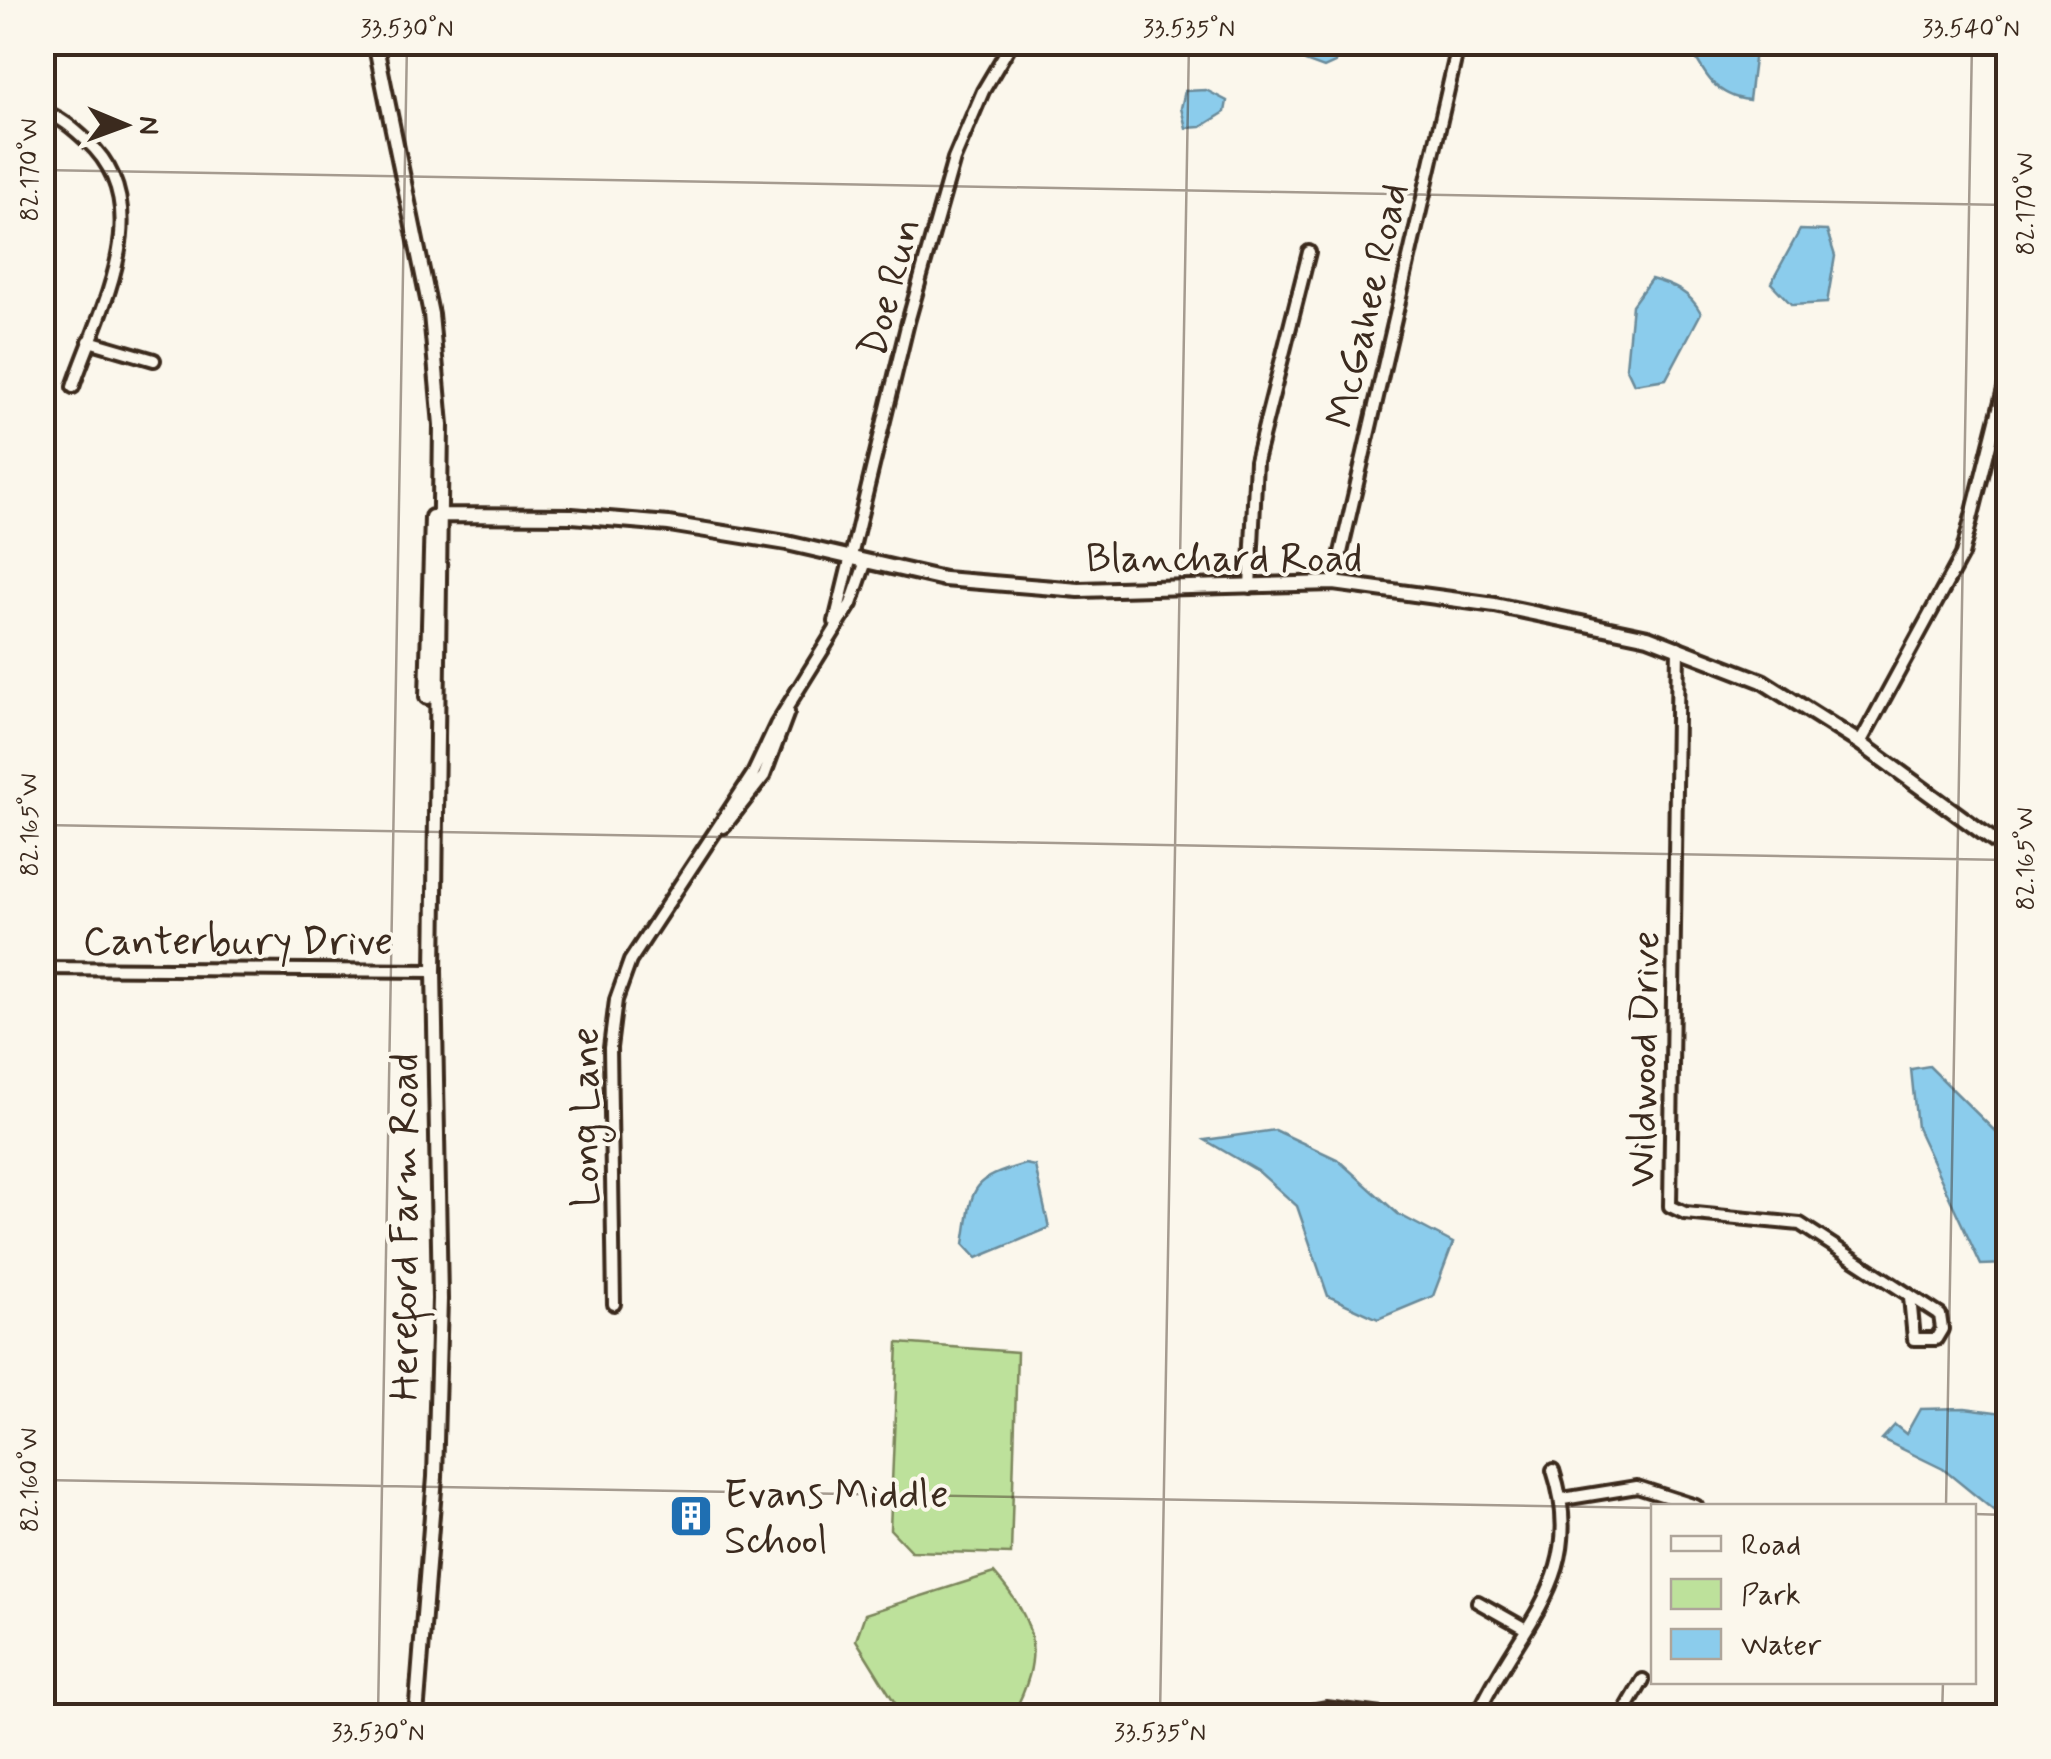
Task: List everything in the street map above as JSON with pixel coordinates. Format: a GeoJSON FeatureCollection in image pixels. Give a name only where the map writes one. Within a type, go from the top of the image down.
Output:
{"type":"FeatureCollection","features":[{"type":"Feature","properties":{"kind":"street","name":"Hereford Farm Road"},"geometry":{"type":"LineString","coordinates":[[375,42],[426,280],[441,425],[434,736],[440,1299],[436,1477],[416,1716]]}},
{"type":"Feature","properties":{"kind":"street","name":"Doe Run"},"geometry":{"type":"LineString","coordinates":[[860,560],[908,322],[954,159],[977,103],[1012,42]]}},
{"type":"Feature","properties":{"kind":"street","name":"McGahee Road"},"geometry":{"type":"LineString","coordinates":[[1334,583],[1459,42]]}},
{"type":"Feature","properties":{"kind":"street"},"geometry":{"type":"LineString","coordinates":[[42,111],[68,124],[93,146],[120,186],[124,227],[73,387]]}},
{"type":"Feature","properties":{"kind":"street"},"geometry":{"type":"LineString","coordinates":[[1250,587],[1256,460],[1309,252]]}},
{"type":"Feature","properties":{"kind":"street"},"geometry":{"type":"LineString","coordinates":[[89,341],[154,360]]}},
{"type":"Feature","properties":{"kind":"street"},"geometry":{"type":"LineString","coordinates":[[1860,743],[1962,555],[2008,373]]}},
{"type":"Feature","properties":{"kind":"street","name":"Hereford Farm Road"},"geometry":{"type":"LineString","coordinates":[[434,736],[427,703],[427,643],[441,425]]}},
{"type":"Feature","properties":{"kind":"street","name":"Blanchard Road"},"geometry":{"type":"LineString","coordinates":[[441,515],[572,516],[669,524],[944,579],[1079,590],[1334,583],[1494,605],[1678,647],[1762,681],[1860,743],[2008,851]]}},
{"type":"Feature","properties":{"kind":"street","name":"Long Lane"},"geometry":{"type":"LineString","coordinates":[[614,1304],[611,1020],[630,961],[712,838],[764,776],[795,692],[832,632],[860,560]]}},
{"type":"Feature","properties":{"kind":"street","name":"Wildwood Drive"},"geometry":{"type":"LineString","coordinates":[[1678,647],[1670,1206],[1684,1213],[1800,1224],[1910,1297]]}},
{"type":"Feature","properties":{"kind":"street","name":"Canterbury Drive"},"geometry":{"type":"LineString","coordinates":[[42,968],[434,971]]}},
{"type":"Feature","properties":{"kind":"street"},"geometry":{"type":"LineString","coordinates":[[1478,1716],[1561,1561],[1565,1539],[1563,1499],[1553,1470]]}},
{"type":"Feature","properties":{"kind":"street"},"geometry":{"type":"LineString","coordinates":[[1563,1499],[1637,1487],[1690,1504]]}},
{"type":"Feature","properties":{"kind":"street"},"geometry":{"type":"LineString","coordinates":[[1478,1602],[1526,1630]]}},
{"type":"Feature","properties":{"kind":"street"},"geometry":{"type":"LineString","coordinates":[[1622,1716],[1643,1680]]}},
{"type":"Feature","properties":{"kind":"street"},"geometry":{"type":"LineString","coordinates":[[1283,1716],[1326,1708],[1389,1716]]}},
{"type":"Feature","properties":{"kind":"green space"},"geometry":{"type":"Polygon","coordinates":[[[898,1343],[1017,1352],[1011,1554],[911,1551],[890,1529],[898,1343]]]}},
{"type":"Feature","properties":{"kind":"green space"},"geometry":{"type":"Polygon","coordinates":[[[994,1573],[1020,1609],[1032,1641],[1029,1676],[1012,1716],[903,1716],[856,1640],[865,1614],[994,1573]]]}},
{"type":"Feature","properties":{"kind":"water"},"geometry":{"type":"Polygon","coordinates":[[[1308,42],[1339,43],[1335,63],[1324,68],[1305,61],[1308,42]]]}},
{"type":"Feature","properties":{"kind":"water"},"geometry":{"type":"Polygon","coordinates":[[[1688,43],[1756,43],[1749,100],[1718,88],[1688,43]]]}},
{"type":"Feature","properties":{"kind":"water"},"geometry":{"type":"Polygon","coordinates":[[[1206,90],[1227,101],[1225,112],[1201,127],[1186,128],[1181,108],[1185,91],[1206,90]]]}},
{"type":"Feature","properties":{"kind":"water"},"geometry":{"type":"Polygon","coordinates":[[[1800,230],[1827,231],[1835,256],[1827,303],[1792,305],[1771,283],[1800,230]]]}},
{"type":"Feature","properties":{"kind":"water"},"geometry":{"type":"Polygon","coordinates":[[[1651,279],[1680,290],[1701,313],[1666,379],[1634,384],[1626,367],[1632,305],[1651,279]]]}},
{"type":"Feature","properties":{"kind":"water"},"geometry":{"type":"Polygon","coordinates":[[[1929,1066],[2008,1144],[2008,1264],[1981,1265],[1917,1128],[1911,1069],[1929,1066]]]}},
{"type":"Feature","properties":{"kind":"water"},"geometry":{"type":"Polygon","coordinates":[[[1275,1130],[1337,1159],[1398,1214],[1453,1243],[1433,1296],[1378,1319],[1328,1296],[1297,1206],[1258,1171],[1205,1140],[1275,1130]]]}},
{"type":"Feature","properties":{"kind":"water"},"geometry":{"type":"Polygon","coordinates":[[[1025,1164],[1035,1166],[1049,1228],[977,1258],[964,1244],[976,1189],[992,1176],[1025,1164]]]}},
{"type":"Feature","properties":{"kind":"water"},"geometry":{"type":"Polygon","coordinates":[[[2008,1405],[2008,1522],[1943,1469],[1882,1439],[1895,1425],[1906,1434],[1920,1409],[1965,1408],[2003,1413],[2008,1405]]]}},
{"type":"Feature","properties":{"kind":"place","name":"Evans Middle School"},"geometry":{"type":"Point","coordinates":[691,1516]}}]}
